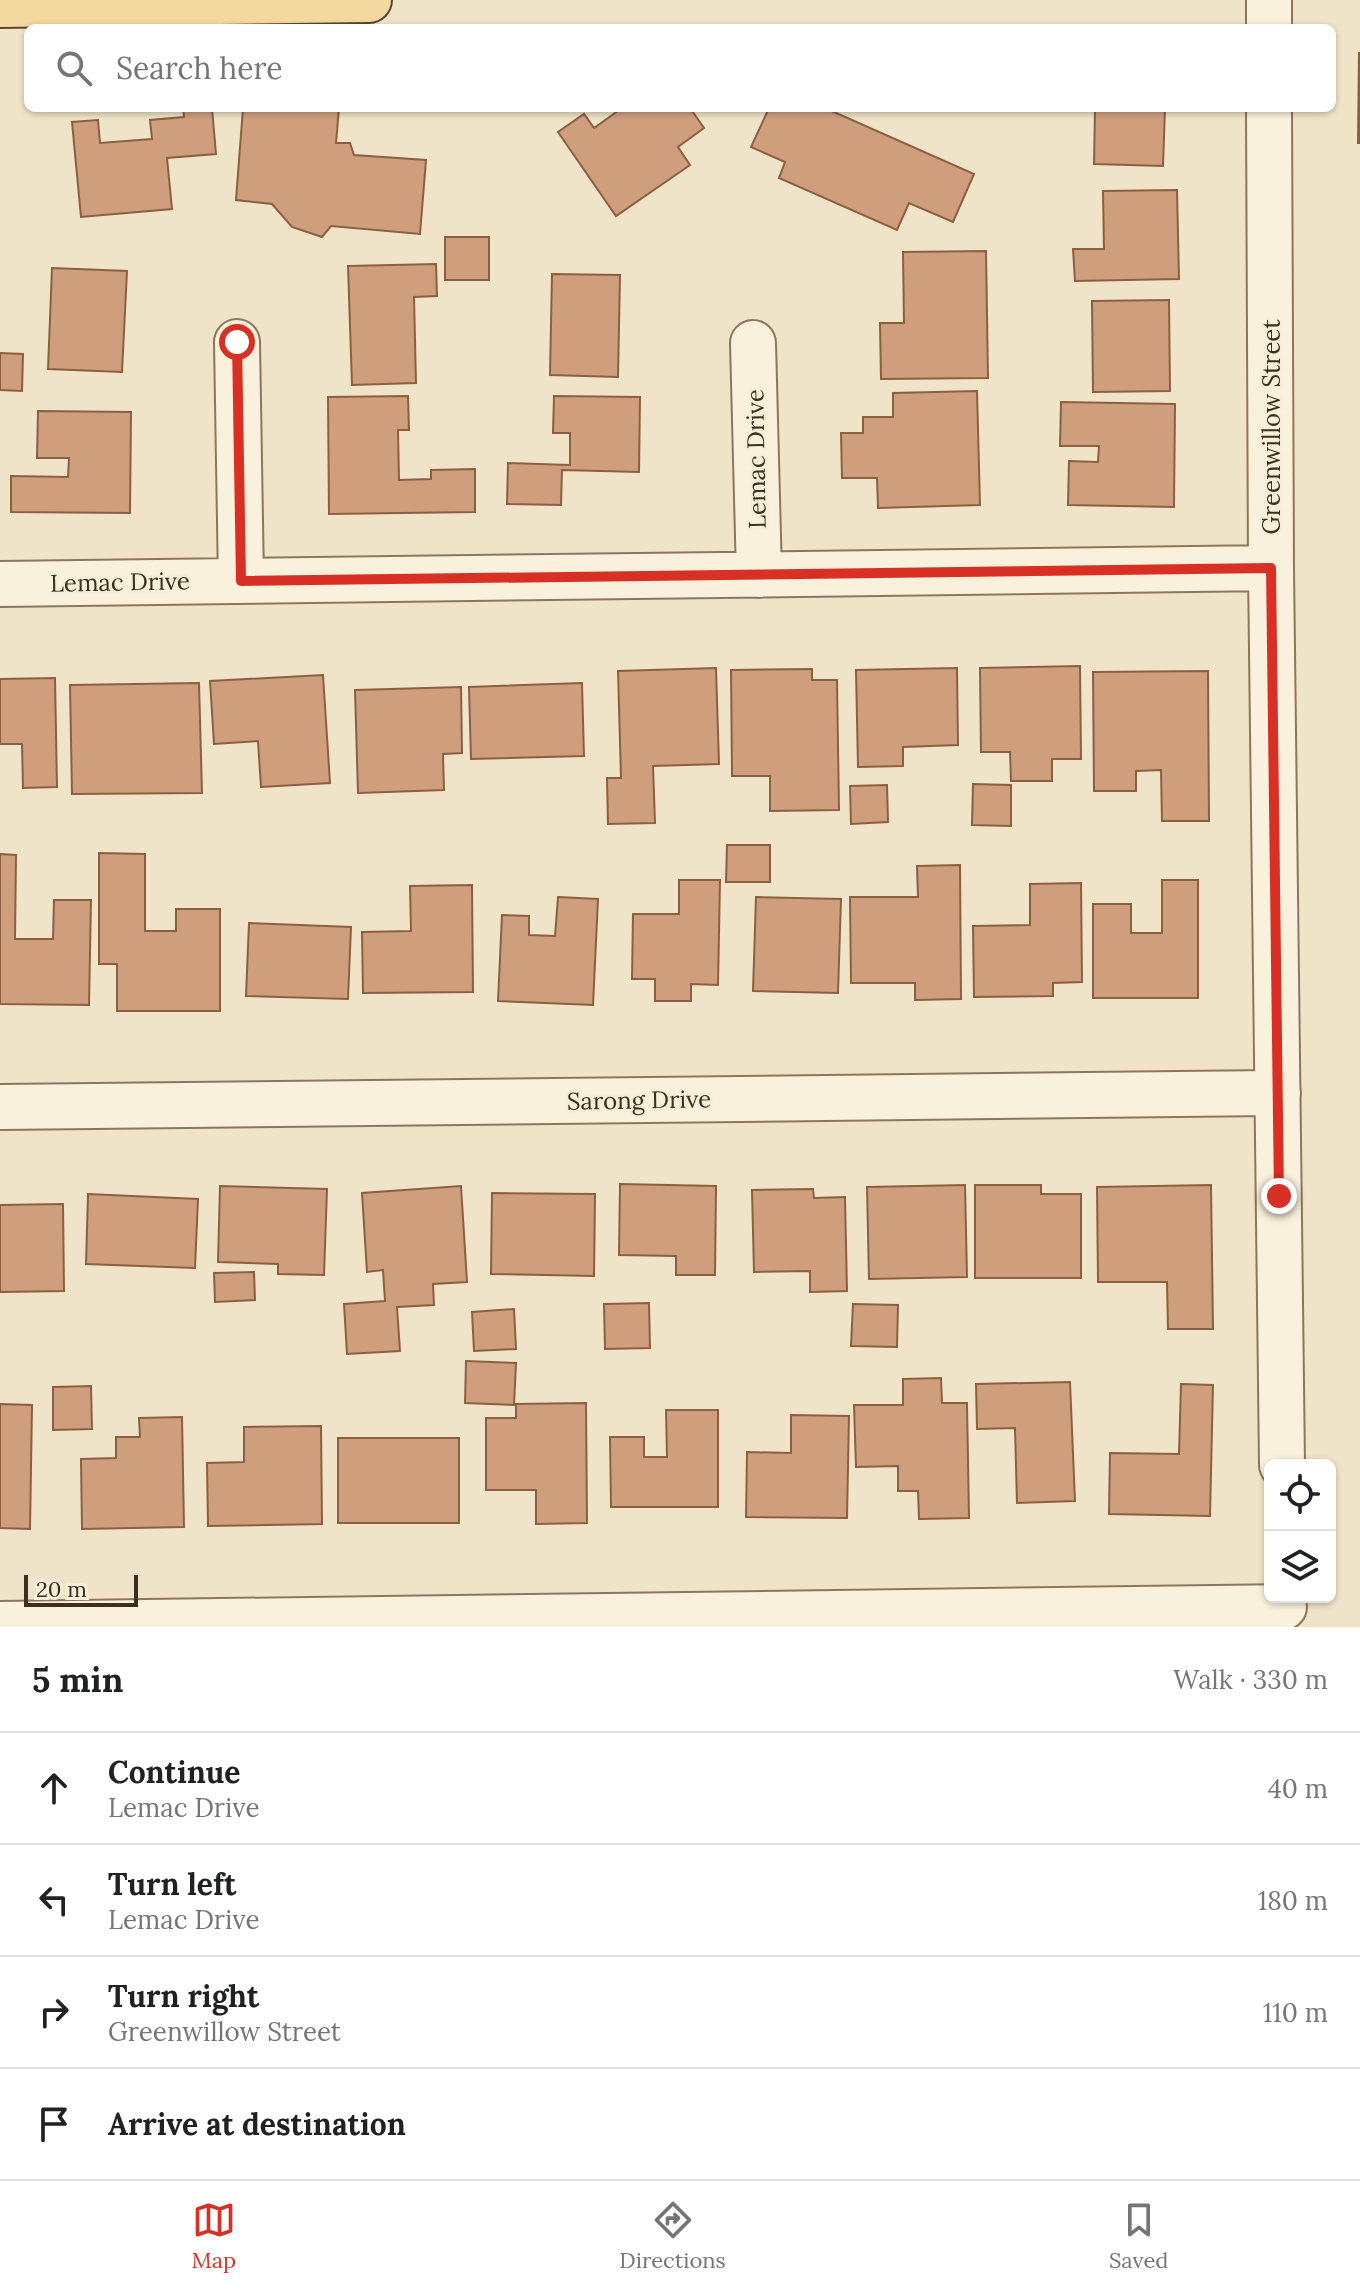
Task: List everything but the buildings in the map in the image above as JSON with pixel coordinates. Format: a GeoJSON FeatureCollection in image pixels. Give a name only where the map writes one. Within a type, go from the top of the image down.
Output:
{"type":"FeatureCollection","features":[{"type":"Feature","properties":{"kind":"main road"},"geometry":{"type":"LineString","coordinates":[[0,5],[369,0]]}},
{"type":"Feature","properties":{"kind":"street"},"geometry":{"type":"LineString","coordinates":[[1269,0],[1269,24]]}},
{"type":"Feature","properties":{"kind":"street","name":"Greenwillow Street"},"geometry":{"type":"LineString","coordinates":[[1269,112],[1282,1459]]}},
{"type":"Feature","properties":{"kind":"street"},"geometry":{"type":"LineString","coordinates":[[237,342],[241,581]]}},
{"type":"Feature","properties":{"kind":"street","name":"Lemac Drive"},"geometry":{"type":"LineString","coordinates":[[753,343],[759,575]]}},
{"type":"Feature","properties":{"kind":"street","name":"Lemac Drive"},"geometry":{"type":"LineString","coordinates":[[0,584],[1271,568]]}},
{"type":"Feature","properties":{"kind":"street","name":"Sarong Drive"},"geometry":{"type":"LineString","coordinates":[[0,1107],[1278,1093]]}},
{"type":"Feature","properties":{"kind":"street"},"geometry":{"type":"LineString","coordinates":[[0,1624],[1284,1610]]}},
{"type":"Feature","properties":{"kind":"route"},"geometry":{"type":"LineString","coordinates":[[237,342],[241,581],[1271,568],[1279,1196]]}}]}
